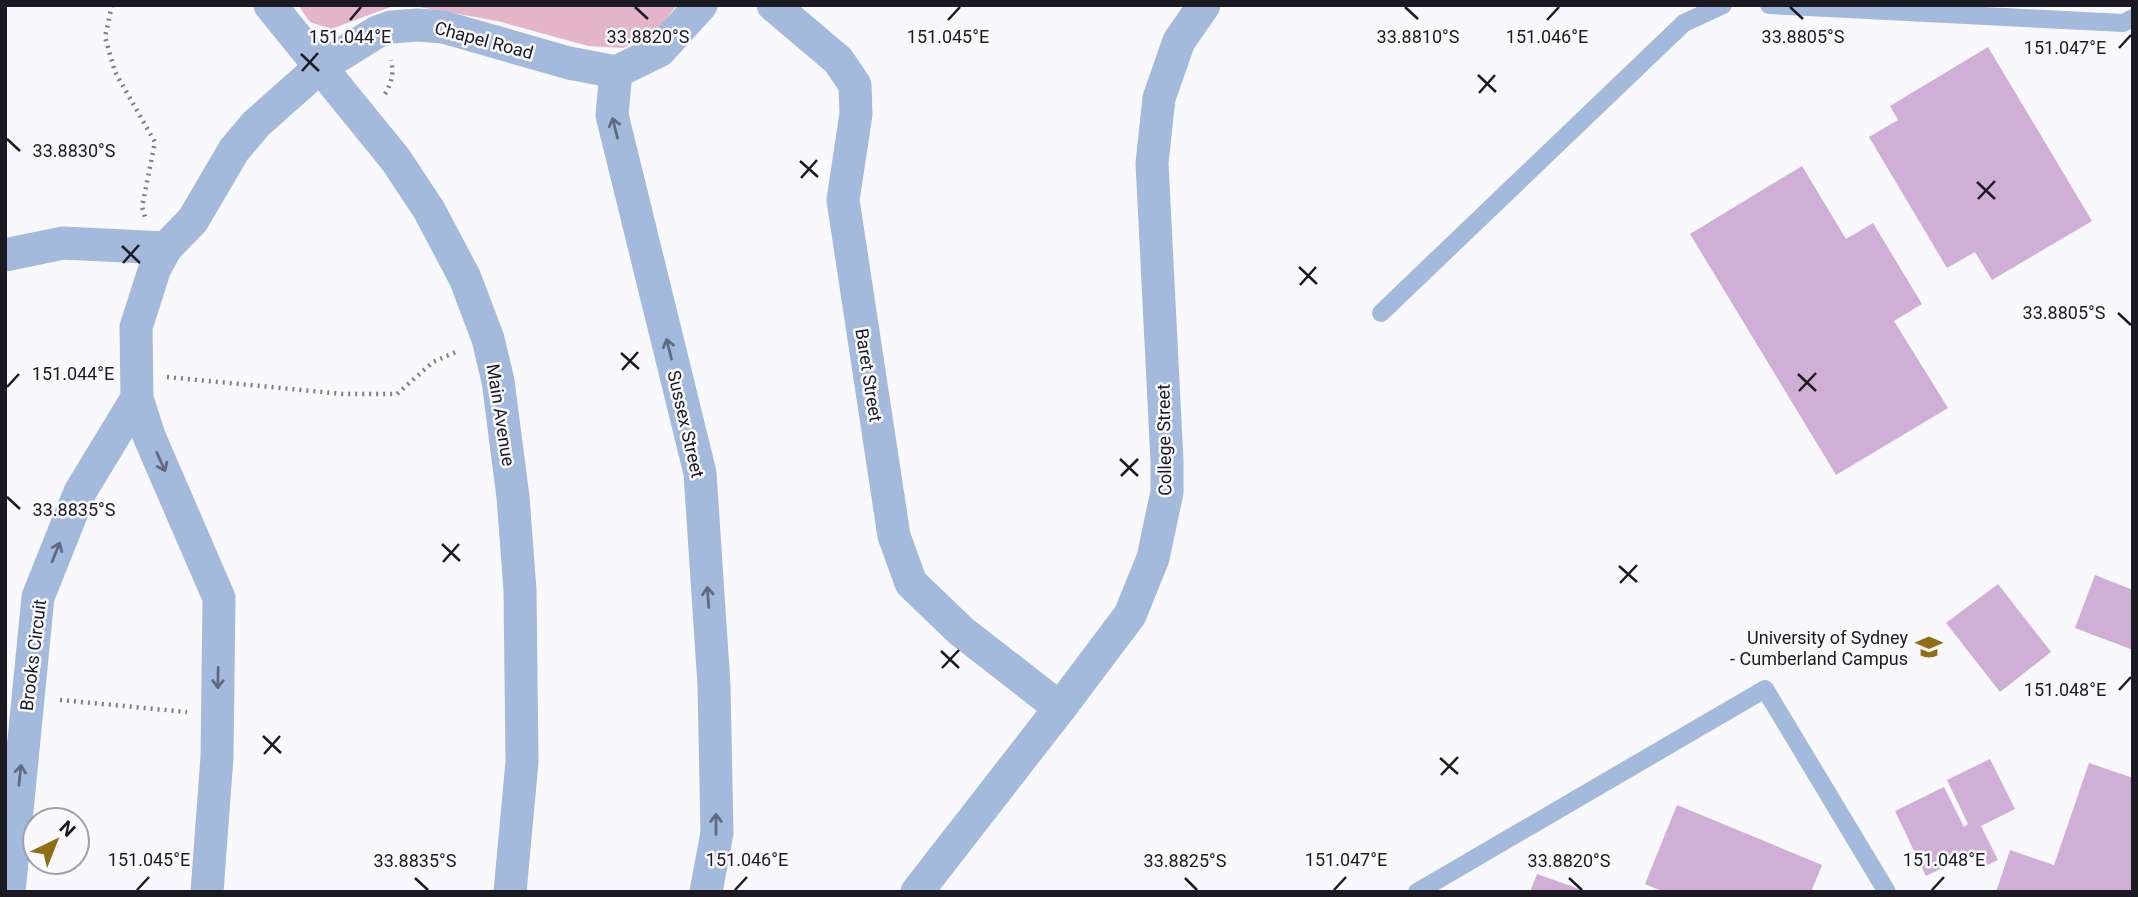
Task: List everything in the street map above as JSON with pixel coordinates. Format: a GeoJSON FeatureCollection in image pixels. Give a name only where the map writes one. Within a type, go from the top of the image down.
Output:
{"type":"FeatureCollection","features":[{"type":"Feature","properties":{"kind":"street","name":"Main Avenue"},"geometry":{"type":"LineString","coordinates":[[270,5],[396,160],[429,210],[465,278],[488,339],[498,381],[513,497],[520,590],[522,762],[510,892]]}},
{"type":"Feature","properties":{"kind":"street"},"geometry":{"type":"LineString","coordinates":[[616,72],[659,51],[701,5]]}},
{"type":"Feature","properties":{"kind":"street","name":"Baret Street"},"geometry":{"type":"LineString","coordinates":[[773,5],[838,60],[855,85],[856,114],[843,200],[894,536],[911,583],[961,631],[1060,708]]}},
{"type":"Feature","properties":{"kind":"street","name":"College Street"},"geometry":{"type":"LineString","coordinates":[[917,892],[1130,615],[1153,558],[1167,492],[1167,461],[1152,163],[1159,98],[1179,41],[1204,5]]}},
{"type":"Feature","properties":{"kind":"street","name":"Chapel Road"},"geometry":{"type":"LineString","coordinates":[[319,68],[377,32],[391,27],[418,25],[443,27],[569,63],[616,72]]}},
{"type":"Feature","properties":{"kind":"street"},"geometry":{"type":"LineString","coordinates":[[207,892],[217,757],[219,598],[149,436],[137,398],[136,327],[155,268],[166,248],[193,220],[234,150],[256,124],[319,68]]}},
{"type":"Feature","properties":{"kind":"street","name":"Sussex Street"},"geometry":{"type":"LineString","coordinates":[[616,72],[612,115],[700,473],[714,685],[717,834],[706,892]]}},
{"type":"Feature","properties":{"kind":"street"},"geometry":{"type":"LineString","coordinates":[[5,255],[63,243],[166,248]]}},
{"type":"Feature","properties":{"kind":"street","name":"Brooks Circuit"},"geometry":{"type":"LineString","coordinates":[[9,892],[38,597],[80,492],[137,398]]}},
{"type":"Feature","properties":{"kind":"lane"},"geometry":{"type":"LineString","coordinates":[[1381,313],[1684,23],[1723,5]]}},
{"type":"Feature","properties":{"kind":"lane"},"geometry":{"type":"LineString","coordinates":[[1769,5],[2123,23],[2133,18]]}},
{"type":"Feature","properties":{"kind":"lane"},"geometry":{"type":"LineString","coordinates":[[1417,892],[1765,689],[1887,892]]}},
{"type":"Feature","properties":{"kind":"path"},"geometry":{"type":"LineString","coordinates":[[111,5],[105,37],[115,72],[155,142],[142,207],[149,231],[166,248]]}},
{"type":"Feature","properties":{"kind":"path"},"geometry":{"type":"LineString","coordinates":[[136,357],[143,375],[343,394],[397,394],[433,362],[488,339]]}},
{"type":"Feature","properties":{"kind":"path"},"geometry":{"type":"LineString","coordinates":[[59,701],[190,712],[189,723]]}},
{"type":"Feature","properties":{"kind":"shaded area"},"geometry":{"type":"Polygon","coordinates":[[[298,5],[396,5],[331,29],[310,22],[298,5]]]}},
{"type":"Feature","properties":{"kind":"shaded area"},"geometry":{"type":"Polygon","coordinates":[[[408,5],[677,5],[657,30],[623,48],[588,46],[497,21],[408,5]]]}},
{"type":"Feature","properties":{"kind":"building"},"geometry":{"type":"Polygon","coordinates":[[[1988,47],[2092,221],[1992,280],[1975,252],[1947,268],[1869,137],[1898,120],[1890,106],[1988,47]]]}},
{"type":"Feature","properties":{"kind":"building"},"geometry":{"type":"Polygon","coordinates":[[[1802,166],[1846,239],[1873,223],[1922,304],[1894,321],[1948,408],[1836,475],[1690,234],[1802,166]]]}},
{"type":"Feature","properties":{"kind":"building"},"geometry":{"type":"Polygon","coordinates":[[[2095,575],[2133,590],[2133,650],[2075,628],[2095,575]]]}},
{"type":"Feature","properties":{"kind":"building"},"geometry":{"type":"Polygon","coordinates":[[[1998,584],[2051,652],[2000,692],[1946,623],[1998,584]]]}},
{"type":"Feature","properties":{"kind":"building"},"geometry":{"type":"Polygon","coordinates":[[[1990,759],[2015,809],[1981,826],[1998,860],[1981,868],[1973,853],[1926,876],[1895,811],[1944,787],[1964,827],[1968,824],[1947,780],[1990,759]]]}},
{"type":"Feature","properties":{"kind":"building"},"geometry":{"type":"Polygon","coordinates":[[[2089,763],[2133,778],[2133,892],[1996,892],[2010,850],[2054,865],[2089,763]]]}},
{"type":"Feature","properties":{"kind":"building"},"geometry":{"type":"Polygon","coordinates":[[[1677,805],[1822,865],[1811,892],[1664,892],[1645,884],[1677,805]]]}},
{"type":"Feature","properties":{"kind":"building"},"geometry":{"type":"Polygon","coordinates":[[[1537,874],[1585,891],[1585,892],[1530,892],[1537,874]]]}},
{"type":"Feature","properties":{"kind":"place","name":"University of Sydney - Cumberland Campus"},"geometry":{"type":"Point","coordinates":[1929,647]}}]}
